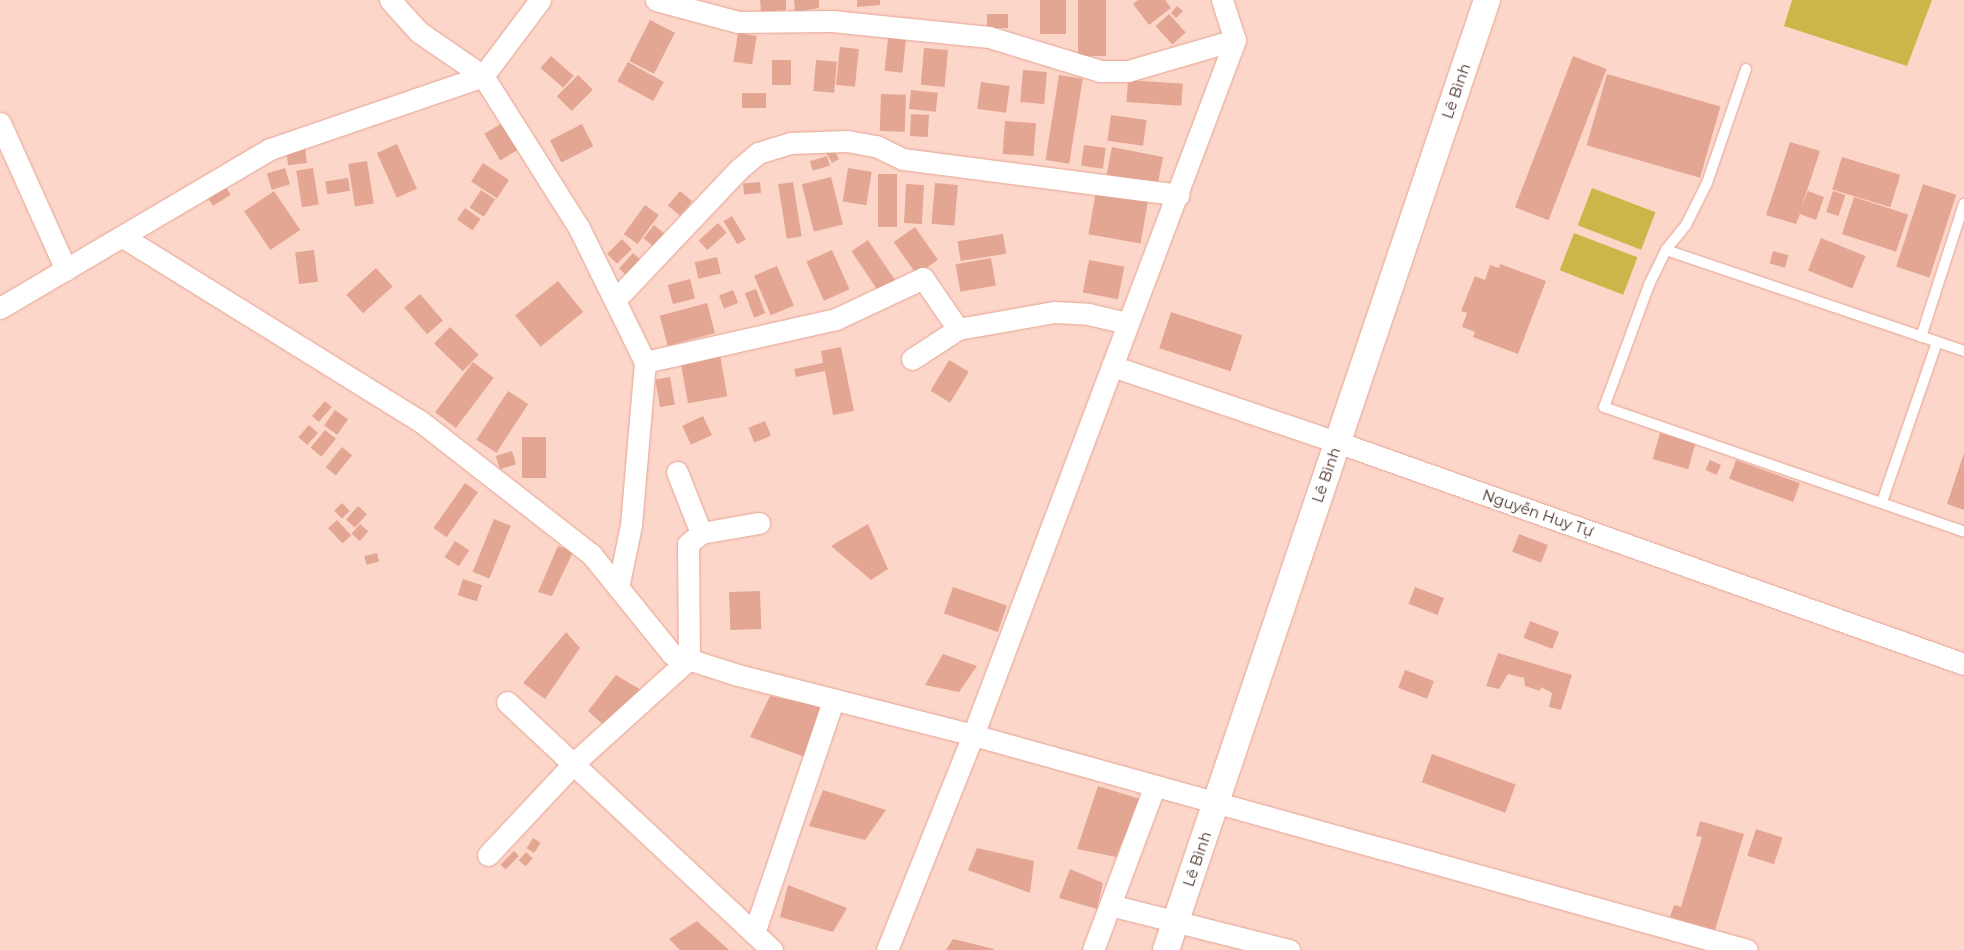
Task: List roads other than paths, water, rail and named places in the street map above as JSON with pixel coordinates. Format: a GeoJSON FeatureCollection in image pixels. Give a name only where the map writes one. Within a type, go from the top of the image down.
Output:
{"type":"FeatureCollection","features":[{"type":"Feature","properties":{"kind":"street"},"geometry":{"type":"LineString","coordinates":[[390,0],[419,32],[483,76],[579,228],[616,299],[645,362],[631,525],[618,588]]}},
{"type":"Feature","properties":{"kind":"street"},"geometry":{"type":"LineString","coordinates":[[0,308],[123,237],[270,148],[483,76],[540,0]]}},
{"type":"Feature","properties":{"kind":"street"},"geometry":{"type":"LineString","coordinates":[[656,0],[738,22],[832,21],[989,37],[1100,71],[1128,71],[1235,40]]}},
{"type":"Feature","properties":{"kind":"street"},"geometry":{"type":"LineString","coordinates":[[887,950],[973,736],[1112,366],[1126,323],[1179,194],[1235,40],[1222,0]]}},
{"type":"Feature","properties":{"kind":"street","name":"Lê Bình"},"geometry":{"type":"LineString","coordinates":[[1166,950],[1488,0]]}},
{"type":"Feature","properties":{"kind":"street"},"geometry":{"type":"LineString","coordinates":[[0,123],[66,270]]}},
{"type":"Feature","properties":{"kind":"street"},"geometry":{"type":"LineString","coordinates":[[616,299],[739,169],[758,153],[790,143],[847,141],[876,146],[903,159],[1179,194]]}},
{"type":"Feature","properties":{"kind":"street"},"geometry":{"type":"LineString","coordinates":[[123,237],[420,421],[591,554],[672,654],[833,700],[973,736],[1154,788],[1747,950]]}},
{"type":"Feature","properties":{"kind":"street"},"geometry":{"type":"LineString","coordinates":[[645,362],[836,319],[924,278],[958,329]]}},
{"type":"Feature","properties":{"kind":"street"},"geometry":{"type":"LineString","coordinates":[[912,359],[958,329],[1054,312],[1088,314],[1126,323]]}},
{"type":"Feature","properties":{"kind":"street","name":"Nguyễn Huy Tự"},"geometry":{"type":"LineString","coordinates":[[1112,366],[1337,442],[1964,664]]}},
{"type":"Feature","properties":{"kind":"street"},"geometry":{"type":"LineString","coordinates":[[677,472],[701,533]]}},
{"type":"Feature","properties":{"kind":"street"},"geometry":{"type":"LineString","coordinates":[[488,855],[574,763],[689,659],[688,544],[701,533],[759,523]]}},
{"type":"Feature","properties":{"kind":"street"},"geometry":{"type":"LineString","coordinates":[[507,702],[574,763],[765,945],[833,700]]}},
{"type":"Feature","properties":{"kind":"street"},"geometry":{"type":"LineString","coordinates":[[1093,950],[1154,788]]}},
{"type":"Feature","properties":{"kind":"street"},"geometry":{"type":"LineString","coordinates":[[1110,905],[1289,950]]}},
{"type":"Feature","properties":{"kind":"lane"},"geometry":{"type":"LineString","coordinates":[[1746,69],[1704,192],[1686,225],[1666,250],[1604,407],[1964,532]]}},
{"type":"Feature","properties":{"kind":"lane"},"geometry":{"type":"LineString","coordinates":[[1922,337],[1964,204]]}},
{"type":"Feature","properties":{"kind":"lane"},"geometry":{"type":"LineString","coordinates":[[1666,250],[1964,350]]}},
{"type":"Feature","properties":{"kind":"lane"},"geometry":{"type":"LineString","coordinates":[[1882,502],[1937,342]]}}]}
